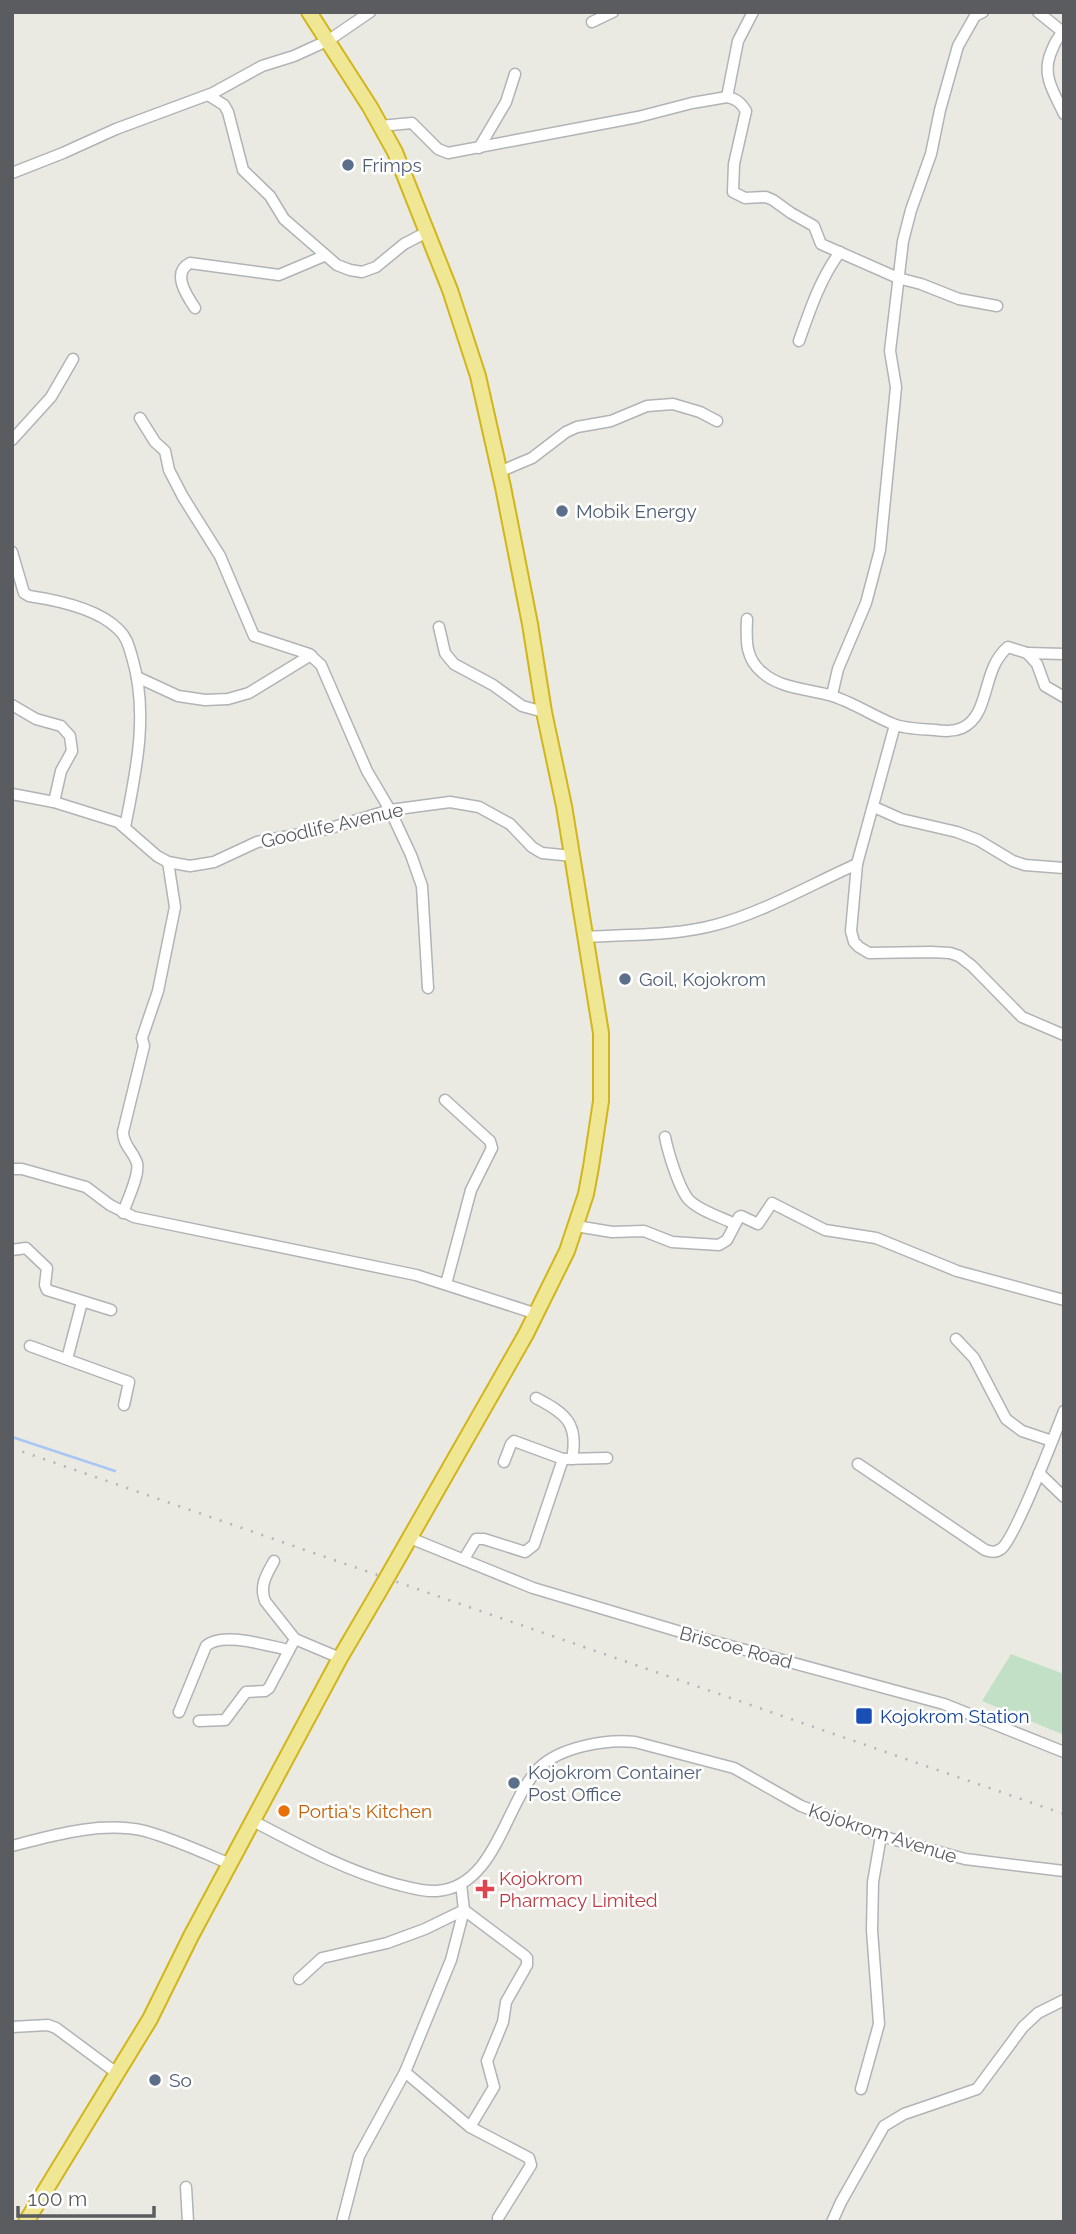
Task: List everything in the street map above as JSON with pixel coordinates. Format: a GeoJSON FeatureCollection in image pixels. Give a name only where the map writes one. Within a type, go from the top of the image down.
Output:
{"type":"FeatureCollection","features":[{"type":"Feature","properties":{"kind":"highway"},"geometry":{"type":"LineString","coordinates":[[26,2222],[150,2019],[191,1936],[340,1658],[537,1314],[568,1251],[576,1226],[591,1167],[603,1075],[601,1033],[573,856],[544,712],[530,624],[486,407],[473,357],[450,290],[395,152],[329,40],[309,12]]}},
{"type":"Feature","properties":{"kind":"street"},"geometry":{"type":"LineString","coordinates":[[12,173],[116,129],[208,95],[262,66],[294,56],[329,40],[370,12]]}},
{"type":"Feature","properties":{"kind":"street"},"geometry":{"type":"LineString","coordinates":[[592,22],[612,12]]}},
{"type":"Feature","properties":{"kind":"street"},"geometry":{"type":"LineString","coordinates":[[727,97],[738,41],[753,12]]}},
{"type":"Feature","properties":{"kind":"street"},"geometry":{"type":"LineString","coordinates":[[832,695],[838,669],[866,603],[880,550],[896,387],[890,351],[903,242],[911,210],[931,155],[958,46],[975,16],[983,12]]}},
{"type":"Feature","properties":{"kind":"street"},"geometry":{"type":"LineString","coordinates":[[1038,12],[1064,32],[1056,39],[1046,66],[1046,76],[1064,114]]}},
{"type":"Feature","properties":{"kind":"street"},"geometry":{"type":"LineString","coordinates":[[478,148],[506,102],[515,74]]}},
{"type":"Feature","properties":{"kind":"street"},"geometry":{"type":"LineString","coordinates":[[208,95],[224,105],[228,112],[243,170],[270,196],[284,219],[337,265],[362,272],[376,267],[404,244],[427,232]]}},
{"type":"Feature","properties":{"kind":"street"},"geometry":{"type":"LineString","coordinates":[[380,126],[412,123],[438,149],[448,153],[727,97],[741,103],[746,111],[734,164],[733,192],[745,198],[773,200],[791,214],[814,226],[821,244],[898,278],[959,299],[997,306]]}},
{"type":"Feature","properties":{"kind":"street"},"geometry":{"type":"LineString","coordinates":[[799,341],[813,301],[840,252]]}},
{"type":"Feature","properties":{"kind":"street"},"geometry":{"type":"LineString","coordinates":[[195,308],[182,284],[183,270],[190,263],[279,275],[324,256]]}},
{"type":"Feature","properties":{"kind":"street"},"geometry":{"type":"LineString","coordinates":[[12,440],[51,397],[73,359]]}},
{"type":"Feature","properties":{"kind":"street"},"geometry":{"type":"LineString","coordinates":[[499,472],[532,458],[566,432],[577,427],[611,421],[647,407],[673,404],[700,412],[717,421]]}},
{"type":"Feature","properties":{"kind":"street"},"geometry":{"type":"LineString","coordinates":[[140,418],[155,442],[165,451],[169,470],[220,556],[254,636],[310,655],[321,665],[367,771],[390,810],[411,855],[422,886],[428,988]]}},
{"type":"Feature","properties":{"kind":"street"},"geometry":{"type":"LineString","coordinates":[[12,552],[23,593],[69,603],[108,621],[127,639],[137,677],[140,736],[125,827]]}},
{"type":"Feature","properties":{"kind":"street"},"geometry":{"type":"LineString","coordinates":[[747,619],[746,642],[750,659],[774,682],[832,695],[895,725],[947,731],[959,730],[971,723],[979,713],[994,663],[998,655],[1008,647],[1027,653],[1064,654]]}},
{"type":"Feature","properties":{"kind":"street"},"geometry":{"type":"LineString","coordinates":[[439,627],[445,653],[454,664],[493,685],[522,706],[544,712]]}},
{"type":"Feature","properties":{"kind":"street"},"geometry":{"type":"LineString","coordinates":[[1027,653],[1037,664],[1045,686],[1064,697]]}},
{"type":"Feature","properties":{"kind":"street"},"geometry":{"type":"LineString","coordinates":[[137,677],[178,695],[205,700],[228,699],[250,693],[310,655]]}},
{"type":"Feature","properties":{"kind":"street"},"geometry":{"type":"LineString","coordinates":[[12,705],[36,719],[61,726],[70,736],[72,751],[61,771],[54,802]]}},
{"type":"Feature","properties":{"kind":"street"},"geometry":{"type":"LineString","coordinates":[[895,725],[857,864],[851,931],[853,942],[869,953],[931,952],[959,956],[1022,1017],[1064,1035]]}},
{"type":"Feature","properties":{"kind":"street"},"geometry":{"type":"LineString","coordinates":[[12,806],[14,794],[54,802],[118,822],[150,851],[168,862],[175,907],[165,963],[142,1038],[144,1046],[123,1132],[124,1142],[136,1160],[138,1171],[123,1213]]}},
{"type":"Feature","properties":{"kind":"street","name":"Goodlife Avenue"},"geometry":{"type":"LineString","coordinates":[[168,862],[190,866],[214,862],[257,842],[327,829],[390,810],[450,802],[480,807],[510,824],[542,853],[573,856]]}},
{"type":"Feature","properties":{"kind":"street"},"geometry":{"type":"LineString","coordinates":[[874,807],[901,819],[968,836],[1025,865],[1064,868]]}},
{"type":"Feature","properties":{"kind":"street"},"geometry":{"type":"LineString","coordinates":[[587,937],[674,932],[715,925],[741,917],[857,864]]}},
{"type":"Feature","properties":{"kind":"street"},"geometry":{"type":"LineString","coordinates":[[445,1100],[490,1141],[492,1148],[471,1190],[446,1284]]}},
{"type":"Feature","properties":{"kind":"street"},"geometry":{"type":"LineString","coordinates":[[665,1137],[668,1154],[687,1198],[734,1224]]}},
{"type":"Feature","properties":{"kind":"street"},"geometry":{"type":"LineString","coordinates":[[12,1169],[22,1169],[86,1187],[123,1213],[416,1275],[537,1314]]}},
{"type":"Feature","properties":{"kind":"street"},"geometry":{"type":"LineString","coordinates":[[576,1226],[612,1232],[644,1231],[672,1242],[719,1245],[727,1240],[740,1216],[760,1223],[773,1204],[825,1230],[876,1238],[957,1271],[1064,1300]]}},
{"type":"Feature","properties":{"kind":"street"},"geometry":{"type":"LineString","coordinates":[[12,1250],[26,1248],[47,1268],[46,1289],[111,1310]]}},
{"type":"Feature","properties":{"kind":"street"},"geometry":{"type":"LineString","coordinates":[[67,1359],[82,1302]]}},
{"type":"Feature","properties":{"kind":"street"},"geometry":{"type":"LineString","coordinates":[[956,1339],[974,1358],[1006,1419],[1022,1431],[1052,1441]]}},
{"type":"Feature","properties":{"kind":"street"},"geometry":{"type":"LineString","coordinates":[[30,1346],[130,1382],[124,1405]]}},
{"type":"Feature","properties":{"kind":"street"},"geometry":{"type":"LineString","coordinates":[[464,1559],[476,1539],[525,1552],[534,1545],[575,1443],[573,1429],[559,1411],[536,1398]]}},
{"type":"Feature","properties":{"kind":"street"},"geometry":{"type":"LineString","coordinates":[[858,1464],[985,1550],[999,1551],[1008,1541],[1064,1411]]}},
{"type":"Feature","properties":{"kind":"street"},"geometry":{"type":"LineString","coordinates":[[504,1462],[514,1441],[568,1459],[607,1458]]}},
{"type":"Feature","properties":{"kind":"street"},"geometry":{"type":"LineString","coordinates":[[1039,1473],[1064,1497]]}},
{"type":"Feature","properties":{"kind":"street","name":"Briscoe Road"},"geometry":{"type":"LineString","coordinates":[[410,1538],[533,1588],[612,1613],[944,1703],[1064,1752]]}},
{"type":"Feature","properties":{"kind":"street"},"geometry":{"type":"LineString","coordinates":[[274,1561],[264,1581],[262,1594],[265,1601],[295,1639],[340,1658]]}},
{"type":"Feature","properties":{"kind":"street"},"geometry":{"type":"LineString","coordinates":[[179,1712],[206,1646],[212,1640],[224,1638],[289,1650]]}},
{"type":"Feature","properties":{"kind":"street"},"geometry":{"type":"LineString","coordinates":[[199,1721],[225,1720],[246,1692],[265,1691],[269,1688],[295,1639]]}},
{"type":"Feature","properties":{"kind":"street","name":"Kojokrom Avenue"},"geometry":{"type":"LineString","coordinates":[[461,1884],[491,1852],[530,1779],[541,1765],[556,1757],[604,1742],[635,1742],[734,1768],[801,1806],[881,1836],[965,1860],[1064,1871]]}},
{"type":"Feature","properties":{"kind":"street"},"geometry":{"type":"LineString","coordinates":[[253,1821],[334,1863],[377,1879],[435,1891],[461,1884],[464,1910],[451,1960],[405,2073],[366,2139],[342,2222]]}},
{"type":"Feature","properties":{"kind":"street"},"geometry":{"type":"LineString","coordinates":[[12,1846],[90,1829],[142,1830],[230,1864]]}},
{"type":"Feature","properties":{"kind":"street"},"geometry":{"type":"LineString","coordinates":[[861,2089],[879,2024],[872,1930],[873,1882],[881,1836]]}},
{"type":"Feature","properties":{"kind":"street"},"geometry":{"type":"LineString","coordinates":[[299,1979],[322,1958],[387,1943],[425,1929],[464,1910]]}},
{"type":"Feature","properties":{"kind":"street"},"geometry":{"type":"LineString","coordinates":[[464,1910],[524,1955],[528,1961],[506,2002],[503,2022],[487,2061],[494,2088],[470,2127]]}},
{"type":"Feature","properties":{"kind":"street"},"geometry":{"type":"LineString","coordinates":[[832,2222],[884,2126],[904,2114],[977,2089],[1023,2026],[1038,2012],[1064,2000]]}},
{"type":"Feature","properties":{"kind":"street"},"geometry":{"type":"LineString","coordinates":[[12,2027],[40,2025],[56,2028],[118,2074]]}},
{"type":"Feature","properties":{"kind":"street"},"geometry":{"type":"LineString","coordinates":[[405,2073],[470,2127],[527,2156],[531,2162],[498,2218]]}},
{"type":"Feature","properties":{"kind":"street"},"geometry":{"type":"LineString","coordinates":[[186,2187],[188,2222]]}},
{"type":"Feature","properties":{"kind":"green space"},"geometry":{"type":"Polygon","coordinates":[[[1011,1654],[1064,1674],[1064,1735],[982,1701],[1011,1654]]]}},
{"type":"Feature","properties":{"kind":"waterway"},"geometry":{"type":"LineString","coordinates":[[12,1437],[115,1471]]}},
{"type":"Feature","properties":{"kind":"railway"},"geometry":{"type":"LineString","coordinates":[[12,1448],[1064,1814]]}},
{"type":"Feature","properties":{"kind":"place","name":"Frimps"},"geometry":{"type":"Point","coordinates":[348,165]}},
{"type":"Feature","properties":{"kind":"place","name":"Mobik Energy"},"geometry":{"type":"Point","coordinates":[562,511]}},
{"type":"Feature","properties":{"kind":"place","name":"Goil, Kojokrom"},"geometry":{"type":"Point","coordinates":[625,979]}},
{"type":"Feature","properties":{"kind":"place","name":"Kojokrom Station"},"geometry":{"type":"Point","coordinates":[864,1716]}},
{"type":"Feature","properties":{"kind":"place","name":"Kojokrom Container Post Office"},"geometry":{"type":"Point","coordinates":[514,1783]}},
{"type":"Feature","properties":{"kind":"place","name":"Portia's Kitchen"},"geometry":{"type":"Point","coordinates":[284,1811]}},
{"type":"Feature","properties":{"kind":"place","name":"Kojokrom Pharmacy Limited"},"geometry":{"type":"Point","coordinates":[485,1889]}},
{"type":"Feature","properties":{"kind":"place","name":"So"},"geometry":{"type":"Point","coordinates":[155,2080]}}]}
